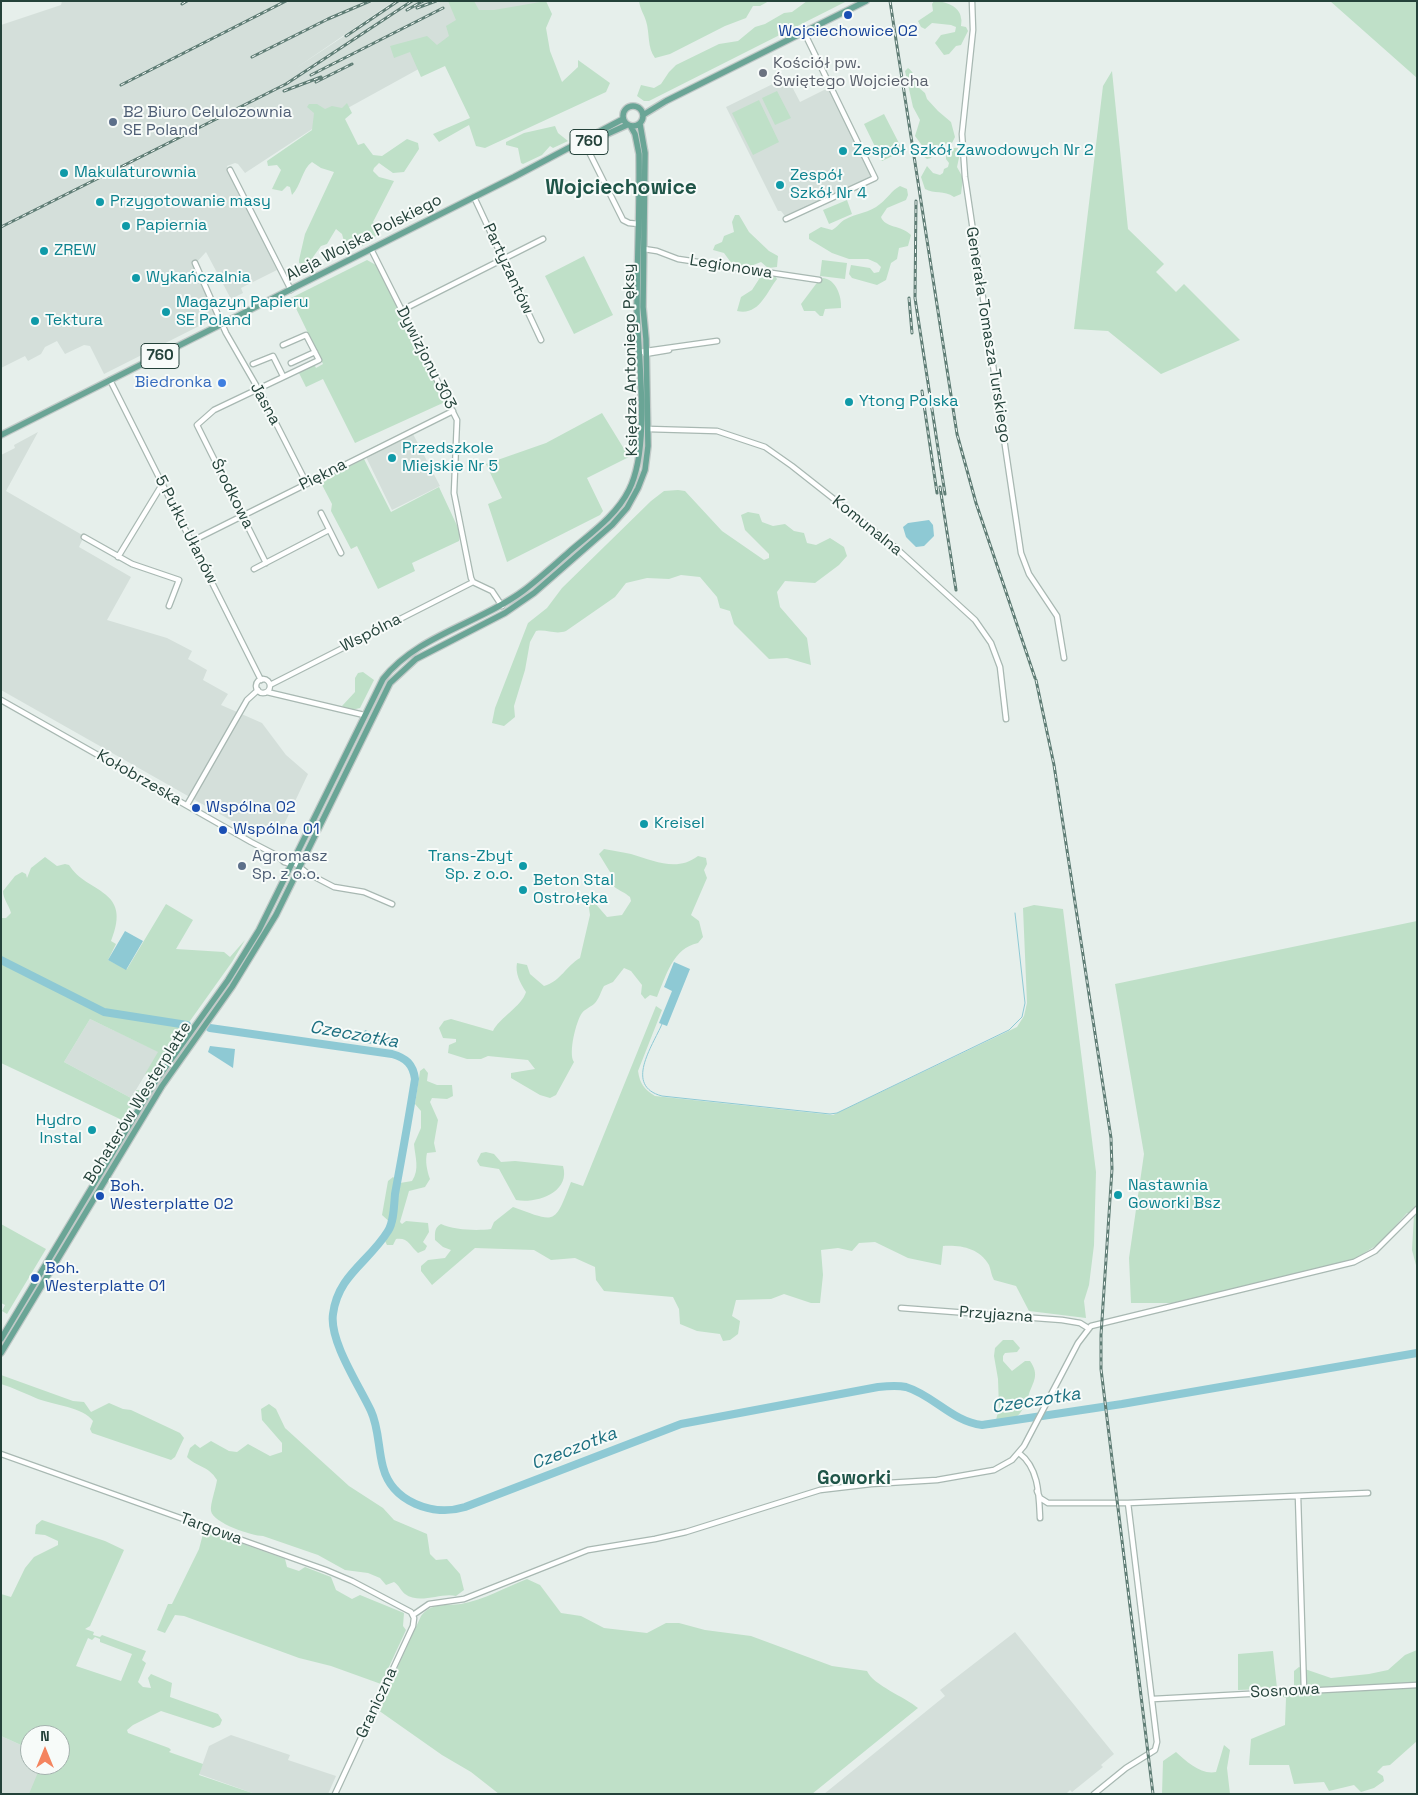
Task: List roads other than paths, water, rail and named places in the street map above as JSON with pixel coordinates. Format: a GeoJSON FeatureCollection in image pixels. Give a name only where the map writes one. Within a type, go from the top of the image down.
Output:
{"type":"FeatureCollection","features":[{"type":"Feature","properties":{"kind":"main road","name":"760"},"geometry":{"type":"LineString","coordinates":[[640,124],[627,123],[624,112],[627,108],[636,106],[642,112],[866,1]]}},
{"type":"Feature","properties":{"kind":"main road"},"geometry":{"type":"LineString","coordinates":[[640,124],[642,112]]}},
{"type":"Feature","properties":{"kind":"main road","name":"Aleja Wojska Polskiego"},"geometry":{"type":"LineString","coordinates":[[551,158],[585,144],[627,123]]}},
{"type":"Feature","properties":{"kind":"main road","name":"Aleja Wojska Polskiego"},"geometry":{"type":"LineString","coordinates":[[1,436],[551,158],[627,123]]}},
{"type":"Feature","properties":{"kind":"main road","name":"Księdza Antoniego Pęksy"},"geometry":{"type":"LineString","coordinates":[[293,864],[383,679],[403,659],[419,648],[502,606],[532,584],[604,521],[628,492],[638,468],[640,450],[638,352],[639,154],[635,134],[627,123]]}},
{"type":"Feature","properties":{"kind":"main road","name":"Księdza Antoniego Pęksy"},"geometry":{"type":"LineString","coordinates":[[300,869],[382,696],[393,679],[407,665],[422,655],[491,620],[523,601],[612,525],[627,508],[641,482],[648,456],[648,429],[643,308],[645,153],[640,124]]}},
{"type":"Feature","properties":{"kind":"main road","name":"Bohaterów Westerplatte"},"geometry":{"type":"LineString","coordinates":[[1,1339],[151,1089],[249,948],[293,864]]}},
{"type":"Feature","properties":{"kind":"main road","name":"Bohaterów Westerplatte"},"geometry":{"type":"LineString","coordinates":[[1,1353],[162,1086],[256,950],[300,869]]}},
{"type":"Feature","properties":{"kind":"street","name":"Generała Tomasza Turskiego"},"geometry":{"type":"LineString","coordinates":[[972,1],[973,30],[962,134],[965,177],[1021,554],[1028,574],[1057,616],[1064,658]]}},
{"type":"Feature","properties":{"kind":"street"},"geometry":{"type":"LineString","coordinates":[[786,219],[875,178],[804,32]]}},
{"type":"Feature","properties":{"kind":"street"},"geometry":{"type":"LineString","coordinates":[[585,144],[623,220],[639,224]]}},
{"type":"Feature","properties":{"kind":"street"},"geometry":{"type":"LineString","coordinates":[[230,170],[291,290]]}},
{"type":"Feature","properties":{"kind":"street","name":"Partyzantów"},"geometry":{"type":"LineString","coordinates":[[474,198],[541,340]]}},
{"type":"Feature","properties":{"kind":"street"},"geometry":{"type":"LineString","coordinates":[[402,310],[503,258],[543,240]]}},
{"type":"Feature","properties":{"kind":"street","name":"Dywizjonu 303"},"geometry":{"type":"LineString","coordinates":[[371,249],[457,420],[454,493],[473,582]]}},
{"type":"Feature","properties":{"kind":"street","name":"Legionowa"},"geometry":{"type":"LineString","coordinates":[[644,250],[657,251],[678,258],[819,280]]}},
{"type":"Feature","properties":{"kind":"street","name":"Jasna"},"geometry":{"type":"LineString","coordinates":[[195,264],[223,325],[307,484]]}},
{"type":"Feature","properties":{"kind":"street"},"geometry":{"type":"LineString","coordinates":[[256,389],[319,360],[306,334],[283,345]]}},
{"type":"Feature","properties":{"kind":"street"},"geometry":{"type":"LineString","coordinates":[[638,352],[717,342]]}},
{"type":"Feature","properties":{"kind":"street"},"geometry":{"type":"LineString","coordinates":[[291,363],[315,352]]}},
{"type":"Feature","properties":{"kind":"street"},"geometry":{"type":"LineString","coordinates":[[253,364],[273,356],[283,376]]}},
{"type":"Feature","properties":{"kind":"street","name":"5 Pułku Ułanów"},"geometry":{"type":"LineString","coordinates":[[110,380],[261,680]]}},
{"type":"Feature","properties":{"kind":"street","name":"Środkowa"},"geometry":{"type":"LineString","coordinates":[[256,389],[214,410],[197,425],[266,563]]}},
{"type":"Feature","properties":{"kind":"street","name":"Piękna"},"geometry":{"type":"LineString","coordinates":[[192,541],[453,411]]}},
{"type":"Feature","properties":{"kind":"street","name":"Komunalna"},"geometry":{"type":"LineString","coordinates":[[648,429],[717,431],[765,447],[896,548],[975,620],[991,643],[1000,667],[1006,719]]}},
{"type":"Feature","properties":{"kind":"street"},"geometry":{"type":"LineString","coordinates":[[118,557],[163,482]]}},
{"type":"Feature","properties":{"kind":"street"},"geometry":{"type":"LineString","coordinates":[[320,513],[341,553]]}},
{"type":"Feature","properties":{"kind":"street"},"geometry":{"type":"LineString","coordinates":[[254,570],[329,530]]}},
{"type":"Feature","properties":{"kind":"street"},"geometry":{"type":"LineString","coordinates":[[84,537],[136,566],[180,580],[169,606]]}},
{"type":"Feature","properties":{"kind":"street"},"geometry":{"type":"LineString","coordinates":[[473,582],[492,591],[502,606]]}},
{"type":"Feature","properties":{"kind":"street","name":"Wspólna"},"geometry":{"type":"LineString","coordinates":[[270,685],[473,582]]}},
{"type":"Feature","properties":{"kind":"street"},"geometry":{"type":"LineString","coordinates":[[258,690],[257,684],[261,680],[268,681],[270,685],[267,692]]}},
{"type":"Feature","properties":{"kind":"street"},"geometry":{"type":"LineString","coordinates":[[258,690],[261,693],[267,692],[364,715]]}},
{"type":"Feature","properties":{"kind":"street"},"geometry":{"type":"LineString","coordinates":[[187,805],[248,698],[258,690]]}},
{"type":"Feature","properties":{"kind":"street","name":"Kołobrzeska"},"geometry":{"type":"LineString","coordinates":[[1,700],[278,856],[286,858],[300,869],[334,887],[364,892],[392,904]]}},
{"type":"Feature","properties":{"kind":"street"},"geometry":{"type":"LineString","coordinates":[[412,1614],[429,1604],[464,1599],[588,1550],[686,1532],[820,1490],[862,1484],[937,1480],[994,1470],[1008,1463],[1019,1453],[1078,1343],[1088,1328],[1098,1323],[1354,1262],[1374,1251],[1417,1209]]}},
{"type":"Feature","properties":{"kind":"street","name":"Przyjazna"},"geometry":{"type":"LineString","coordinates":[[901,1308],[1062,1320],[1080,1323],[1088,1328]]}},
{"type":"Feature","properties":{"kind":"street"},"geometry":{"type":"LineString","coordinates":[[1019,1453],[1030,1463],[1035,1474],[1040,1518]]}},
{"type":"Feature","properties":{"kind":"street","name":"Targowa"},"geometry":{"type":"LineString","coordinates":[[3,1455],[326,1570],[352,1581],[412,1614]]}},
{"type":"Feature","properties":{"kind":"street"},"geometry":{"type":"LineString","coordinates":[[1037,1491],[1040,1498],[1048,1503],[1128,1503],[1368,1493]]}},
{"type":"Feature","properties":{"kind":"street"},"geometry":{"type":"LineString","coordinates":[[1298,1496],[1304,1690]]}},
{"type":"Feature","properties":{"kind":"street"},"geometry":{"type":"LineString","coordinates":[[1094,1794],[1142,1757],[1155,1750],[1158,1742],[1128,1503]]}},
{"type":"Feature","properties":{"kind":"street","name":"Graniczna"},"geometry":{"type":"LineString","coordinates":[[336,1794],[413,1626],[412,1614]]}},
{"type":"Feature","properties":{"kind":"street","name":"Sosnowa"},"geometry":{"type":"LineString","coordinates":[[1153,1699],[1417,1684]]}},
{"type":"Feature","properties":{"kind":"water"},"geometry":{"type":"Polygon","coordinates":[[[929,520],[933,525],[934,536],[924,546],[916,547],[906,537],[903,527],[908,523],[929,520]]]}},
{"type":"Feature","properties":{"kind":"water"},"geometry":{"type":"Polygon","coordinates":[[[125,931],[143,941],[126,970],[108,960],[125,931]]]}},
{"type":"Feature","properties":{"kind":"water"},"geometry":{"type":"Polygon","coordinates":[[[674,962],[690,969],[667,1026],[659,1023],[672,991],[664,987],[674,962]]]}},
{"type":"Feature","properties":{"kind":"water"},"geometry":{"type":"Polygon","coordinates":[[[365,1030],[393,1041],[396,1046],[362,1043],[365,1030]]]}},
{"type":"Feature","properties":{"kind":"water"},"geometry":{"type":"Polygon","coordinates":[[[210,1046],[235,1049],[233,1068],[208,1052],[210,1046]]]}},
{"type":"Feature","properties":{"kind":"waterway"},"geometry":{"type":"LineString","coordinates":[[662,1024],[644,1065],[643,1075],[645,1084],[651,1091],[662,1096],[830,1114],[837,1113],[1009,1030],[1022,1017],[1025,1003],[1015,913]]}},
{"type":"Feature","properties":{"kind":"waterway","name":"Czeczotka"},"geometry":{"type":"LineString","coordinates":[[1,960],[104,1012],[187,1025]]}},
{"type":"Feature","properties":{"kind":"waterway","name":"Czeczotka"},"geometry":{"type":"LineString","coordinates":[[210,1028],[392,1054],[401,1057],[413,1069],[415,1079],[391,1223],[380,1242],[341,1289],[333,1314],[333,1325],[346,1364],[374,1418],[381,1460],[388,1479],[404,1498],[427,1508],[453,1510],[465,1507],[681,1424],[878,1387],[906,1387],[925,1396],[952,1414],[972,1423],[982,1425],[1122,1404],[1417,1353]]}},
{"type":"Feature","properties":{"kind":"railway"},"geometry":{"type":"LineString","coordinates":[[182,4],[187,1]]}},
{"type":"Feature","properties":{"kind":"railway"},"geometry":{"type":"LineString","coordinates":[[121,85],[286,1]]}},
{"type":"Feature","properties":{"kind":"railway"},"geometry":{"type":"LineString","coordinates":[[252,57],[328,19],[370,1]]}},
{"type":"Feature","properties":{"kind":"railway"},"geometry":{"type":"LineString","coordinates":[[346,36],[398,1]]}},
{"type":"Feature","properties":{"kind":"railway"},"geometry":{"type":"LineString","coordinates":[[1,227],[286,84],[412,1]]}},
{"type":"Feature","properties":{"kind":"railway"},"geometry":{"type":"LineString","coordinates":[[407,10],[423,1]]}},
{"type":"Feature","properties":{"kind":"railway"},"geometry":{"type":"LineString","coordinates":[[417,8],[436,1]]}},
{"type":"Feature","properties":{"kind":"railway"},"geometry":{"type":"LineString","coordinates":[[890,1],[957,434],[976,503],[1035,678]]}},
{"type":"Feature","properties":{"kind":"railway"},"geometry":{"type":"LineString","coordinates":[[311,75],[443,8]]}},
{"type":"Feature","properties":{"kind":"railway"},"geometry":{"type":"LineString","coordinates":[[316,82],[352,64]]}},
{"type":"Feature","properties":{"kind":"railway"},"geometry":{"type":"LineString","coordinates":[[284,91],[321,77]]}},
{"type":"Feature","properties":{"kind":"railway"},"geometry":{"type":"LineString","coordinates":[[916,201],[915,298],[945,494]]}},
{"type":"Feature","properties":{"kind":"railway"},"geometry":{"type":"LineString","coordinates":[[909,298],[912,333]]}},
{"type":"Feature","properties":{"kind":"railway"},"geometry":{"type":"LineString","coordinates":[[922,391],[937,493]]}},
{"type":"Feature","properties":{"kind":"railway"},"geometry":{"type":"LineString","coordinates":[[940,487],[956,590]]}},
{"type":"Feature","properties":{"kind":"railway"},"geometry":{"type":"LineString","coordinates":[[1036,680],[1054,765],[1111,1138],[1112,1169],[1101,1335],[1101,1369],[1153,1794]]}},
{"type":"Feature","properties":{"kind":"place","name":"Wojciechowice 02"},"geometry":{"type":"Point","coordinates":[848,15]}},
{"type":"Feature","properties":{"kind":"place","name":"Kościół pw. Świętego Wojciecha"},"geometry":{"type":"Point","coordinates":[763,73]}},
{"type":"Feature","properties":{"kind":"place","name":"B2 Biuro Celulozownia SE Poland"},"geometry":{"type":"Point","coordinates":[113,122]}},
{"type":"Feature","properties":{"kind":"place","name":"Zespół Szkół Zawodowych Nr 2"},"geometry":{"type":"Point","coordinates":[843,151]}},
{"type":"Feature","properties":{"kind":"place","name":"Makulaturownia"},"geometry":{"type":"Point","coordinates":[64,173]}},
{"type":"Feature","properties":{"kind":"place","name":"Zespół Szkół Nr 4"},"geometry":{"type":"Point","coordinates":[780,185]}},
{"type":"Feature","properties":{"kind":"place","name":"Przygotowanie masy"},"geometry":{"type":"Point","coordinates":[100,202]}},
{"type":"Feature","properties":{"kind":"place","name":"Papiernia"},"geometry":{"type":"Point","coordinates":[126,226]}},
{"type":"Feature","properties":{"kind":"place","name":"ZREW"},"geometry":{"type":"Point","coordinates":[44,251]}},
{"type":"Feature","properties":{"kind":"place","name":"Wykańczalnia"},"geometry":{"type":"Point","coordinates":[136,278]}},
{"type":"Feature","properties":{"kind":"place","name":"Magazyn Papieru SE Poland"},"geometry":{"type":"Point","coordinates":[166,312]}},
{"type":"Feature","properties":{"kind":"place","name":"Tektura"},"geometry":{"type":"Point","coordinates":[35,321]}},
{"type":"Feature","properties":{"kind":"place","name":"Biedronka"},"geometry":{"type":"Point","coordinates":[222,383]}},
{"type":"Feature","properties":{"kind":"place","name":"Ytong Polska"},"geometry":{"type":"Point","coordinates":[849,402]}},
{"type":"Feature","properties":{"kind":"place","name":"Przedszkole Miejskie Nr 5"},"geometry":{"type":"Point","coordinates":[392,458]}},
{"type":"Feature","properties":{"kind":"place","name":"Wspólna 02"},"geometry":{"type":"Point","coordinates":[196,808]}},
{"type":"Feature","properties":{"kind":"place","name":"Kreisel"},"geometry":{"type":"Point","coordinates":[644,824]}},
{"type":"Feature","properties":{"kind":"place","name":"Wspólna 01"},"geometry":{"type":"Point","coordinates":[223,830]}},
{"type":"Feature","properties":{"kind":"place","name":"Agromasz Sp. z o.o."},"geometry":{"type":"Point","coordinates":[242,866]}},
{"type":"Feature","properties":{"kind":"place","name":"Trans-Zbyt Sp. z o.o."},"geometry":{"type":"Point","coordinates":[523,866]}},
{"type":"Feature","properties":{"kind":"place","name":"Beton Stal Ostrołęka"},"geometry":{"type":"Point","coordinates":[523,890]}},
{"type":"Feature","properties":{"kind":"place","name":"Hydro Instal"},"geometry":{"type":"Point","coordinates":[92,1130]}},
{"type":"Feature","properties":{"kind":"place","name":"Nastawnia Goworki Bsz"},"geometry":{"type":"Point","coordinates":[1118,1195]}},
{"type":"Feature","properties":{"kind":"place","name":"Boh. Westerplatte 02"},"geometry":{"type":"Point","coordinates":[100,1196]}},
{"type":"Feature","properties":{"kind":"place","name":"Boh. Westerplatte 01"},"geometry":{"type":"Point","coordinates":[35,1278]}},
{"type":"Feature","properties":{"kind":"district","name":"Wojciechowice"},"geometry":{"type":"Point","coordinates":[621,188]}},
{"type":"Feature","properties":{"kind":"district","name":"Goworki"},"geometry":{"type":"Point","coordinates":[854,1479]}}]}
